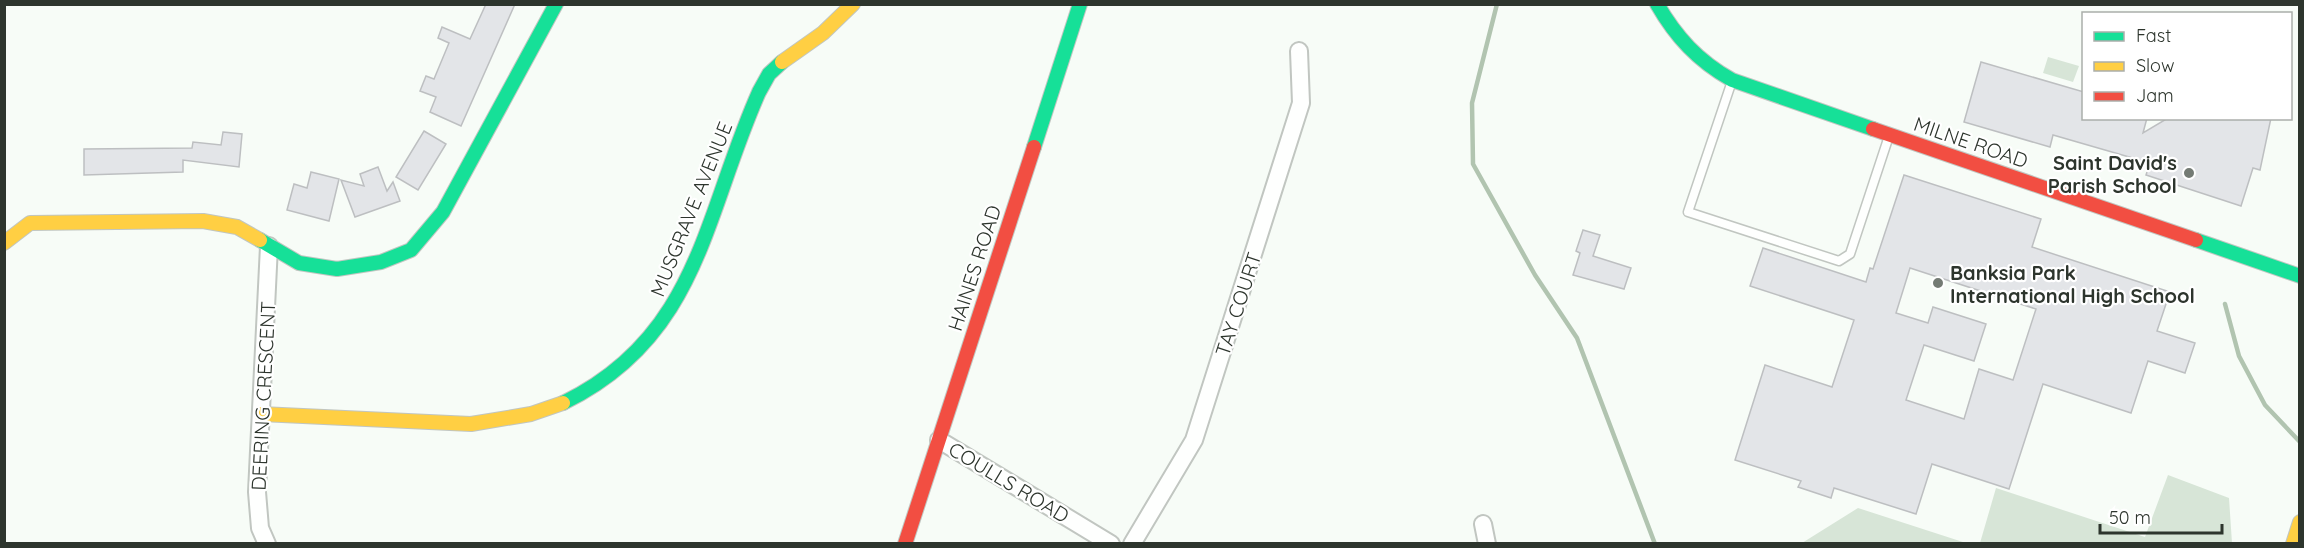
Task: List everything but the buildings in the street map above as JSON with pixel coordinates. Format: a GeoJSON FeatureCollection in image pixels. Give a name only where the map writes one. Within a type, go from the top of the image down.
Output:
{"type":"FeatureCollection","features":[{"type":"Feature","properties":{"kind":"street"},"geometry":{"type":"LineString","coordinates":[[4,243],[30,223],[203,220],[237,227],[299,263],[337,269],[381,262],[411,250],[443,212],[556,4]]}},
{"type":"Feature","properties":{"kind":"street","name":"MUSGRAVE AVENUE"},"geometry":{"type":"LineString","coordinates":[[261,414],[471,424],[499,423],[553,409],[602,382],[646,345],[672,308],[709,226],[753,105],[765,80],[776,68],[823,33],[853,4]]}},
{"type":"Feature","properties":{"kind":"street","name":"HAINES ROAD"},"geometry":{"type":"LineString","coordinates":[[906,543],[1080,4]]}},
{"type":"Feature","properties":{"kind":"street","name":"MILNE ROAD"},"geometry":{"type":"LineString","coordinates":[[1657,4],[1683,46],[1706,66],[1732,80],[2300,276]]}},
{"type":"Feature","properties":{"kind":"street","name":"TAY COURT"},"geometry":{"type":"LineString","coordinates":[[1132,543],[1194,440],[1301,103],[1299,51]]}},
{"type":"Feature","properties":{"kind":"street","name":"DEERING CRESCENT"},"geometry":{"type":"LineString","coordinates":[[267,543],[256,512],[270,246]]}},
{"type":"Feature","properties":{"kind":"street","name":"COULLS ROAD"},"geometry":{"type":"LineString","coordinates":[[939,440],[1111,543]]}},
{"type":"Feature","properties":{"kind":"street"},"geometry":{"type":"LineString","coordinates":[[2293,543],[2300,522]]}},
{"type":"Feature","properties":{"kind":"street"},"geometry":{"type":"LineString","coordinates":[[1483,524],[1487,543]]}},
{"type":"Feature","properties":{"kind":"lane"},"geometry":{"type":"LineString","coordinates":[[1732,80],[1688,212],[1839,261],[1850,254],[1889,135]]}},
{"type":"Feature","properties":{"kind":"green space"},"geometry":{"type":"Polygon","coordinates":[[[2048,57],[2079,66],[2073,82],[2043,73],[2048,57]]]}},
{"type":"Feature","properties":{"kind":"green space"},"geometry":{"type":"Polygon","coordinates":[[[2168,475],[2229,498],[2232,543],[1980,543],[1996,488],[2145,537],[2168,475]]]}},
{"type":"Feature","properties":{"kind":"green space"},"geometry":{"type":"Polygon","coordinates":[[[1858,508],[1966,543],[1802,543],[1858,508]]]}},
{"type":"Feature","properties":{"kind":"waterway"},"geometry":{"type":"LineString","coordinates":[[1497,4],[1472,103],[1473,164],[1535,275],[1577,338],[1655,544]]}},
{"type":"Feature","properties":{"kind":"waterway"},"geometry":{"type":"LineString","coordinates":[[2225,304],[2239,356],[2265,405],[2300,442]]}},
{"type":"Feature","properties":{"kind":"traffic: fast"},"geometry":{"type":"LineString","coordinates":[[260,240],[299,263],[337,269],[381,262],[411,250],[443,212],[556,4]]}},
{"type":"Feature","properties":{"kind":"traffic: fast"},"geometry":{"type":"LineString","coordinates":[[1034,147],[1080,4]]}},
{"type":"Feature","properties":{"kind":"traffic: fast"},"geometry":{"type":"LineString","coordinates":[[1657,4],[1680,38],[1709,65],[1732,80],[1873,129]]}},
{"type":"Feature","properties":{"kind":"traffic: fast"},"geometry":{"type":"LineString","coordinates":[[563,403],[608,376],[643,344],[670,308],[691,269],[709,227],[740,138],[759,92],[769,74],[782,62]]}},
{"type":"Feature","properties":{"kind":"traffic: fast"},"geometry":{"type":"LineString","coordinates":[[2196,240],[2300,276]]}},
{"type":"Feature","properties":{"kind":"traffic: slow"},"geometry":{"type":"LineString","coordinates":[[782,62],[823,33],[853,4]]}},
{"type":"Feature","properties":{"kind":"traffic: slow"},"geometry":{"type":"LineString","coordinates":[[4,243],[30,223],[203,221],[237,227],[260,240]]}},
{"type":"Feature","properties":{"kind":"traffic: slow"},"geometry":{"type":"LineString","coordinates":[[261,414],[471,424],[531,414],[563,403]]}},
{"type":"Feature","properties":{"kind":"traffic: slow"},"geometry":{"type":"LineString","coordinates":[[2293,544],[2300,522]]}},
{"type":"Feature","properties":{"kind":"traffic: jam"},"geometry":{"type":"LineString","coordinates":[[1873,129],[2196,240]]}},
{"type":"Feature","properties":{"kind":"traffic: jam"},"geometry":{"type":"LineString","coordinates":[[905,544],[1034,147]]}},
{"type":"Feature","properties":{"kind":"place","name":"Saint David's Parish School"},"geometry":{"type":"Point","coordinates":[2189,173]}},
{"type":"Feature","properties":{"kind":"place","name":"Banksia Park International High School"},"geometry":{"type":"Point","coordinates":[1938,283]}}]}
